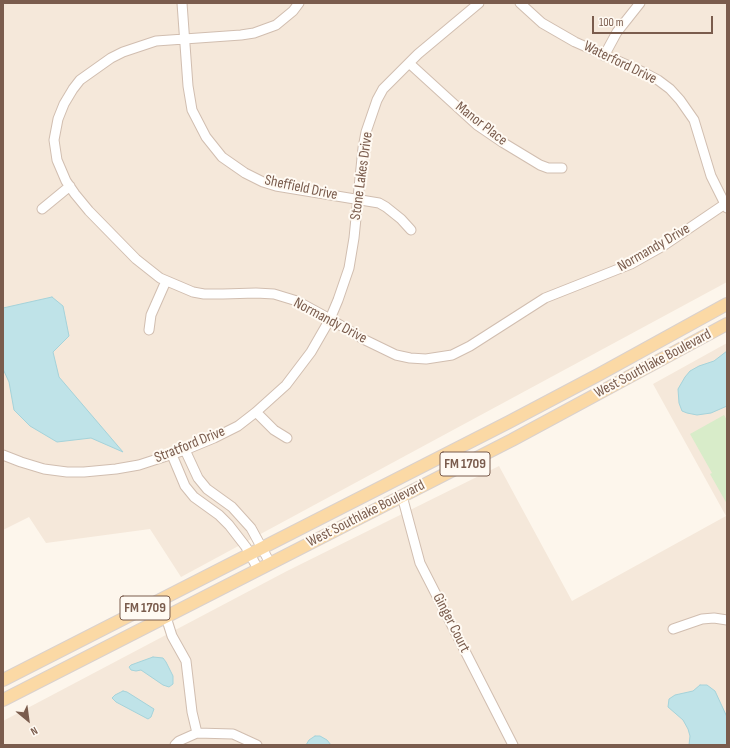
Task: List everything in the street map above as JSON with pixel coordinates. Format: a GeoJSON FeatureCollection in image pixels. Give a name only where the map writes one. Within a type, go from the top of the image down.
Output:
{"type":"FeatureCollection","features":[{"type":"Feature","properties":{"kind":"main road","name":"West Southlake Boulevard"},"geometry":{"type":"LineString","coordinates":[[3,680],[516,419],[598,376],[727,304]]}},
{"type":"Feature","properties":{"kind":"main road","name":"West Southlake Boulevard"},"geometry":{"type":"LineString","coordinates":[[3,700],[512,440],[727,324]]}},
{"type":"Feature","properties":{"kind":"street","name":"Sheffield Drive"},"geometry":{"type":"LineString","coordinates":[[182,3],[188,86],[192,110],[206,137],[222,157],[245,173],[263,182],[276,186],[379,203],[401,219],[411,230]]}},
{"type":"Feature","properties":{"kind":"street","name":"Normandy Drive"},"geometry":{"type":"LineString","coordinates":[[299,3],[293,11],[276,25],[260,31],[241,35],[156,41],[123,52],[111,58],[80,80],[64,104],[58,119],[54,140],[57,160],[66,181],[89,211],[136,259],[166,281],[193,292],[204,294],[274,294],[308,306],[363,339],[396,355],[426,359],[452,355],[470,346],[545,298],[631,264],[663,246],[726,206]]}},
{"type":"Feature","properties":{"kind":"street","name":"Stone Lakes Drive"},"geometry":{"type":"LineString","coordinates":[[330,319],[349,268],[354,238],[366,132],[377,100],[383,89],[409,63],[479,3]]}},
{"type":"Feature","properties":{"kind":"street","name":"Waterford Drive"},"geometry":{"type":"LineString","coordinates":[[520,3],[542,23],[604,56],[643,72],[658,80],[680,100],[694,120],[711,176],[726,206]]}},
{"type":"Feature","properties":{"kind":"street"},"geometry":{"type":"LineString","coordinates":[[604,56],[617,32],[640,3]]}},
{"type":"Feature","properties":{"kind":"street","name":"Manor Place"},"geometry":{"type":"LineString","coordinates":[[409,63],[477,125],[540,165],[548,168],[562,168]]}},
{"type":"Feature","properties":{"kind":"street"},"geometry":{"type":"LineString","coordinates":[[42,209],[70,186]]}},
{"type":"Feature","properties":{"kind":"street"},"geometry":{"type":"LineString","coordinates":[[148,330],[151,315],[166,281]]}},
{"type":"Feature","properties":{"kind":"street","name":"Stratford Drive"},"geometry":{"type":"LineString","coordinates":[[3,455],[44,469],[67,472],[84,472],[139,465],[172,455],[214,438],[238,426],[286,385],[311,352],[330,319]]}},
{"type":"Feature","properties":{"kind":"street"},"geometry":{"type":"LineString","coordinates":[[256,412],[274,430],[287,438]]}},
{"type":"Feature","properties":{"kind":"street"},"geometry":{"type":"LineString","coordinates":[[185,450],[198,478],[207,489],[232,507],[242,517],[251,528],[270,563]]}},
{"type":"Feature","properties":{"kind":"street"},"geometry":{"type":"LineString","coordinates":[[172,455],[185,486],[194,497],[219,515],[229,525],[245,544],[258,569]]}},
{"type":"Feature","properties":{"kind":"street","name":"Ginger Court"},"geometry":{"type":"LineString","coordinates":[[402,496],[420,563],[513,745]]}},
{"type":"Feature","properties":{"kind":"street"},"geometry":{"type":"LineString","coordinates":[[166,617],[172,636],[186,662],[196,733]]}},
{"type":"Feature","properties":{"kind":"street"},"geometry":{"type":"LineString","coordinates":[[672,629],[702,619],[714,618],[727,620]]}},
{"type":"Feature","properties":{"kind":"street"},"geometry":{"type":"LineString","coordinates":[[175,745],[196,733],[233,734],[258,745]]}},
{"type":"Feature","properties":{"kind":"shaded area"},"geometry":{"type":"Polygon","coordinates":[[[3,3],[727,3],[727,282],[181,577],[150,529],[46,543],[29,517],[3,530],[3,3]]]}},
{"type":"Feature","properties":{"kind":"shaded area"},"geometry":{"type":"Polygon","coordinates":[[[727,343],[727,745],[3,745],[3,721],[287,571],[499,466],[572,601],[726,516],[653,384],[727,343]]]}},
{"type":"Feature","properties":{"kind":"green space"},"geometry":{"type":"Polygon","coordinates":[[[724,415],[727,420],[727,504],[710,474],[712,473],[690,434],[724,415]]]}},
{"type":"Feature","properties":{"kind":"water"},"geometry":{"type":"Polygon","coordinates":[[[52,297],[63,306],[69,336],[53,352],[59,377],[123,452],[91,438],[57,442],[30,426],[14,410],[9,382],[3,369],[3,308],[52,297]]]}},
{"type":"Feature","properties":{"kind":"water"},"geometry":{"type":"Polygon","coordinates":[[[727,351],[727,406],[711,413],[697,415],[682,411],[679,403],[678,389],[685,377],[690,371],[714,361],[727,351]]]}},
{"type":"Feature","properties":{"kind":"water"},"geometry":{"type":"Polygon","coordinates":[[[153,657],[163,658],[166,662],[173,676],[173,684],[169,687],[163,685],[141,670],[131,670],[129,667],[153,657]]]}},
{"type":"Feature","properties":{"kind":"water"},"geometry":{"type":"Polygon","coordinates":[[[700,685],[707,685],[715,691],[727,717],[727,745],[689,745],[690,736],[688,729],[683,720],[668,707],[669,699],[675,695],[693,691],[700,685]]]}},
{"type":"Feature","properties":{"kind":"water"},"geometry":{"type":"Polygon","coordinates":[[[123,691],[154,709],[151,717],[148,719],[116,702],[112,698],[123,691]]]}},
{"type":"Feature","properties":{"kind":"water"},"geometry":{"type":"Polygon","coordinates":[[[315,736],[320,736],[327,740],[331,745],[306,745],[309,740],[315,736]]]}}]}
